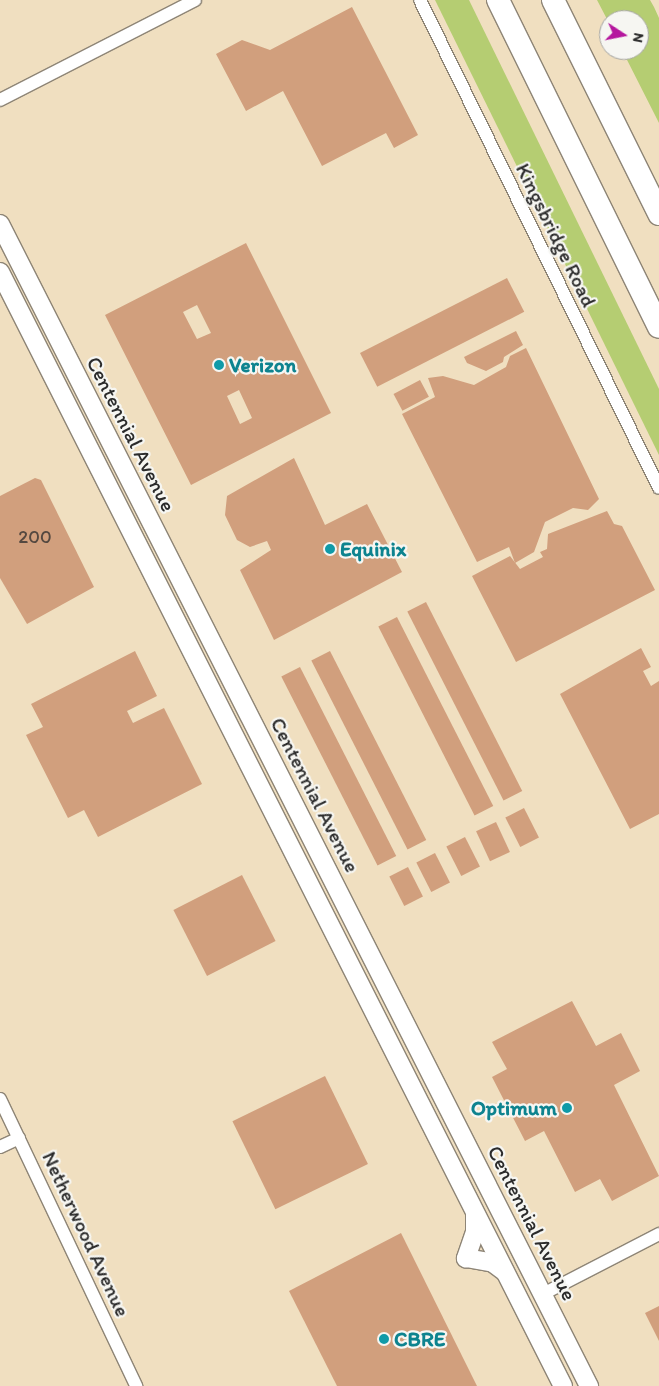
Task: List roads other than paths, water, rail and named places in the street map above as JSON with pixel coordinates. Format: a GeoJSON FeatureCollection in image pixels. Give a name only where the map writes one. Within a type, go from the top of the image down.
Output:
{"type":"FeatureCollection","features":[{"type":"Feature","properties":{"kind":"highway"},"geometry":{"type":"LineString","coordinates":[[498,0],[659,327]]}},
{"type":"Feature","properties":{"kind":"highway"},"geometry":{"type":"LineString","coordinates":[[554,0],[659,214]]}},
{"type":"Feature","properties":{"kind":"main road","name":"Centennial Avenue"},"geometry":{"type":"LineString","coordinates":[[0,224],[589,1386]]}},
{"type":"Feature","properties":{"kind":"main road","name":"Centennial Avenue"},"geometry":{"type":"LineString","coordinates":[[0,272],[563,1386]]}},
{"type":"Feature","properties":{"kind":"main road"},"geometry":{"type":"LineString","coordinates":[[475,1213],[475,1232],[466,1258],[493,1263],[507,1272]]}},
{"type":"Feature","properties":{"kind":"street"},"geometry":{"type":"LineString","coordinates":[[0,100],[194,0]]}},
{"type":"Feature","properties":{"kind":"street","name":"Kingsbridge Road"},"geometry":{"type":"LineString","coordinates":[[420,0],[659,488]]}},
{"type":"Feature","properties":{"kind":"street","name":"Netherwood Avenue"},"geometry":{"type":"LineString","coordinates":[[0,1099],[136,1386]]}},
{"type":"Feature","properties":{"kind":"street"},"geometry":{"type":"LineString","coordinates":[[0,1147],[19,1138]]}},
{"type":"Feature","properties":{"kind":"street"},"geometry":{"type":"LineString","coordinates":[[543,1294],[659,1234]]}},
{"type":"Feature","properties":{"kind":"place","name":"Verizon"},"geometry":{"type":"Point","coordinates":[219,365]}},
{"type":"Feature","properties":{"kind":"place","name":"Equinix"},"geometry":{"type":"Point","coordinates":[330,549]}},
{"type":"Feature","properties":{"kind":"place","name":"Optimum"},"geometry":{"type":"Point","coordinates":[567,1108]}},
{"type":"Feature","properties":{"kind":"place","name":"CBRE"},"geometry":{"type":"Point","coordinates":[384,1339]}}]}
